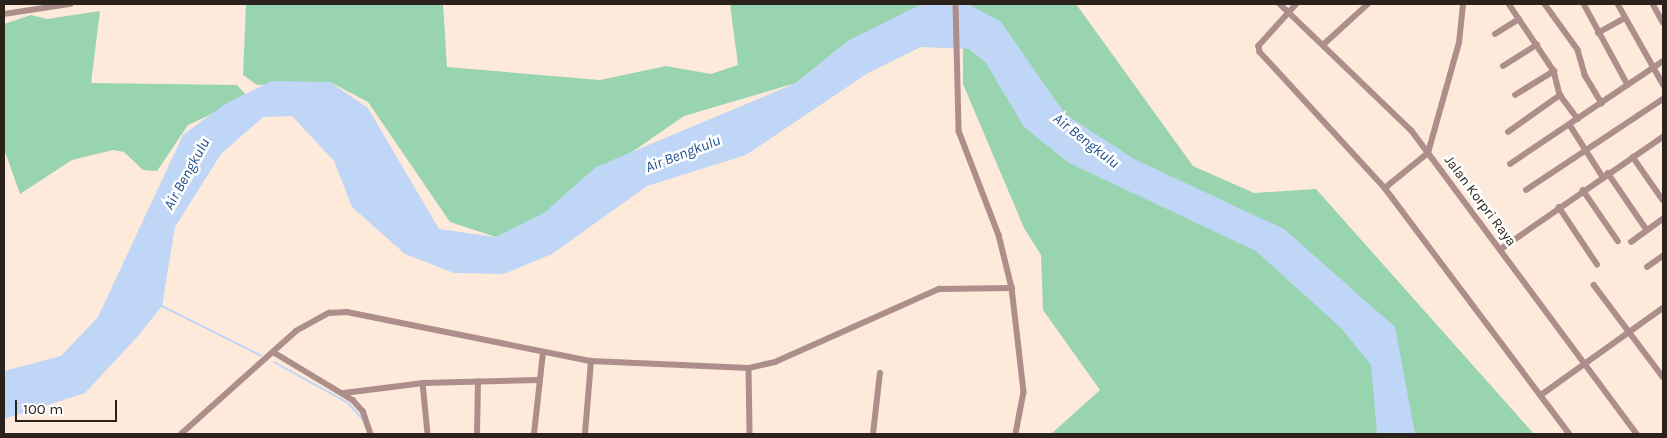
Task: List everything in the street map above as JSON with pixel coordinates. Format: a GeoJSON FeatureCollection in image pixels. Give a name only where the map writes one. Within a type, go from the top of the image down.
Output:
{"type":"FeatureCollection","features":[{"type":"Feature","properties":{"kind":"street"},"geometry":{"type":"LineString","coordinates":[[4,14],[47,5],[70,4]]}},
{"type":"Feature","properties":{"kind":"street"},"geometry":{"type":"LineString","coordinates":[[956,4],[957,100],[962,143],[999,235],[1012,288],[1024,392],[1016,434]]}},
{"type":"Feature","properties":{"kind":"street","name":"Jalan Korpri Raya"},"geometry":{"type":"LineString","coordinates":[[1280,4],[1389,105],[1501,249],[1637,434]]}},
{"type":"Feature","properties":{"kind":"street"},"geometry":{"type":"LineString","coordinates":[[1297,4],[1289,11],[1259,50],[1385,188],[1570,434]]}},
{"type":"Feature","properties":{"kind":"street"},"geometry":{"type":"LineString","coordinates":[[1324,44],[1368,4]]}},
{"type":"Feature","properties":{"kind":"street"},"geometry":{"type":"LineString","coordinates":[[1385,188],[1428,153],[1459,43],[1464,4]]}},
{"type":"Feature","properties":{"kind":"street"},"geometry":{"type":"LineString","coordinates":[[1510,4],[1554,71],[1560,95],[1578,119]]}},
{"type":"Feature","properties":{"kind":"street"},"geometry":{"type":"LineString","coordinates":[[1545,4],[1578,50],[1585,74],[1602,103]]}},
{"type":"Feature","properties":{"kind":"street"},"geometry":{"type":"LineString","coordinates":[[1584,4],[1598,33],[1628,85]]}},
{"type":"Feature","properties":{"kind":"street"},"geometry":{"type":"LineString","coordinates":[[1618,4],[1663,84]]}},
{"type":"Feature","properties":{"kind":"street"},"geometry":{"type":"LineString","coordinates":[[1653,4],[1663,22]]}},
{"type":"Feature","properties":{"kind":"street"},"geometry":{"type":"LineString","coordinates":[[1598,33],[1625,18]]}},
{"type":"Feature","properties":{"kind":"street"},"geometry":{"type":"LineString","coordinates":[[1495,34],[1519,19]]}},
{"type":"Feature","properties":{"kind":"street"},"geometry":{"type":"LineString","coordinates":[[1503,66],[1537,45]]}},
{"type":"Feature","properties":{"kind":"street"},"geometry":{"type":"LineString","coordinates":[[1510,164],[1663,61]]}},
{"type":"Feature","properties":{"kind":"street"},"geometry":{"type":"LineString","coordinates":[[1515,95],[1554,71]]}},
{"type":"Feature","properties":{"kind":"street"},"geometry":{"type":"LineString","coordinates":[[1508,132],[1560,95]]}},
{"type":"Feature","properties":{"kind":"street"},"geometry":{"type":"LineString","coordinates":[[1526,190],[1663,99]]}},
{"type":"Feature","properties":{"kind":"street"},"geometry":{"type":"LineString","coordinates":[[1570,124],[1587,150],[1647,230]]}},
{"type":"Feature","properties":{"kind":"street"},"geometry":{"type":"LineString","coordinates":[[1501,249],[1582,190],[1633,157],[1662,141]]}},
{"type":"Feature","properties":{"kind":"street"},"geometry":{"type":"LineString","coordinates":[[1633,157],[1663,200]]}},
{"type":"Feature","properties":{"kind":"street"},"geometry":{"type":"LineString","coordinates":[[1582,190],[1618,241]]}},
{"type":"Feature","properties":{"kind":"street"},"geometry":{"type":"LineString","coordinates":[[1559,207],[1598,264]]}},
{"type":"Feature","properties":{"kind":"street"},"geometry":{"type":"LineString","coordinates":[[1631,242],[1663,219]]}},
{"type":"Feature","properties":{"kind":"street"},"geometry":{"type":"LineString","coordinates":[[1647,267],[1663,256]]}},
{"type":"Feature","properties":{"kind":"street"},"geometry":{"type":"LineString","coordinates":[[1594,285],[1663,377]]}},
{"type":"Feature","properties":{"kind":"street"},"geometry":{"type":"LineString","coordinates":[[181,434],[276,353],[307,322],[339,311],[591,361],[749,368],[783,359],[939,289],[1012,288]]}},
{"type":"Feature","properties":{"kind":"street"},"geometry":{"type":"LineString","coordinates":[[1541,395],[1628,331],[1663,308]]}},
{"type":"Feature","properties":{"kind":"street"},"geometry":{"type":"LineString","coordinates":[[534,434],[538,380],[543,352]]}},
{"type":"Feature","properties":{"kind":"street"},"geometry":{"type":"LineString","coordinates":[[276,353],[344,393],[363,411],[371,434]]}},
{"type":"Feature","properties":{"kind":"street"},"geometry":{"type":"LineString","coordinates":[[585,434],[591,361]]}},
{"type":"Feature","properties":{"kind":"street"},"geometry":{"type":"LineString","coordinates":[[749,368],[750,434]]}},
{"type":"Feature","properties":{"kind":"street"},"geometry":{"type":"LineString","coordinates":[[873,434],[880,373]]}},
{"type":"Feature","properties":{"kind":"street"},"geometry":{"type":"LineString","coordinates":[[344,393],[422,383],[538,380]]}},
{"type":"Feature","properties":{"kind":"street"},"geometry":{"type":"LineString","coordinates":[[477,434],[478,382]]}},
{"type":"Feature","properties":{"kind":"street"},"geometry":{"type":"LineString","coordinates":[[422,383],[428,434]]}},
{"type":"Feature","properties":{"kind":"green space"},"geometry":{"type":"Polygon","coordinates":[[[246,4],[443,4],[447,67],[600,80],[666,66],[711,74],[738,65],[730,4],[928,4],[905,12],[886,35],[849,40],[796,83],[684,116],[544,213],[496,237],[450,222],[368,102],[330,82],[257,85],[243,75],[246,4]]]}},
{"type":"Feature","properties":{"kind":"green space"},"geometry":{"type":"Polygon","coordinates":[[[963,4],[1076,4],[1193,166],[1254,193],[1316,189],[1534,434],[1051,434],[1100,390],[1043,310],[1041,255],[1024,228],[963,84],[963,4]]]}},
{"type":"Feature","properties":{"kind":"green space"},"geometry":{"type":"Polygon","coordinates":[[[100,11],[91,83],[237,85],[248,97],[188,125],[157,171],[143,170],[124,152],[113,150],[72,160],[20,194],[4,149],[4,24],[31,15],[47,19],[100,11]]]}},
{"type":"Feature","properties":{"kind":"water","name":"Air Bengkulu"},"geometry":{"type":"Polygon","coordinates":[[[922,4],[968,4],[1001,22],[1065,114],[1134,159],[1284,229],[1395,327],[1415,434],[1377,434],[1371,365],[1341,328],[1256,251],[1069,163],[1024,127],[986,63],[969,49],[921,47],[868,73],[746,155],[647,186],[552,254],[504,274],[454,273],[405,254],[352,207],[334,161],[292,116],[263,117],[221,154],[175,227],[162,306],[137,337],[85,393],[4,419],[4,371],[61,356],[98,317],[183,135],[225,104],[272,81],[330,82],[368,108],[439,229],[496,237],[544,213],[596,167],[796,83],[849,40],[922,4]]]}},
{"type":"Feature","properties":{"kind":"waterway"},"geometry":{"type":"LineString","coordinates":[[162,306],[260,355]]}},
{"type":"Feature","properties":{"kind":"waterway"},"geometry":{"type":"LineString","coordinates":[[274,362],[348,403],[364,421]]}}]}
